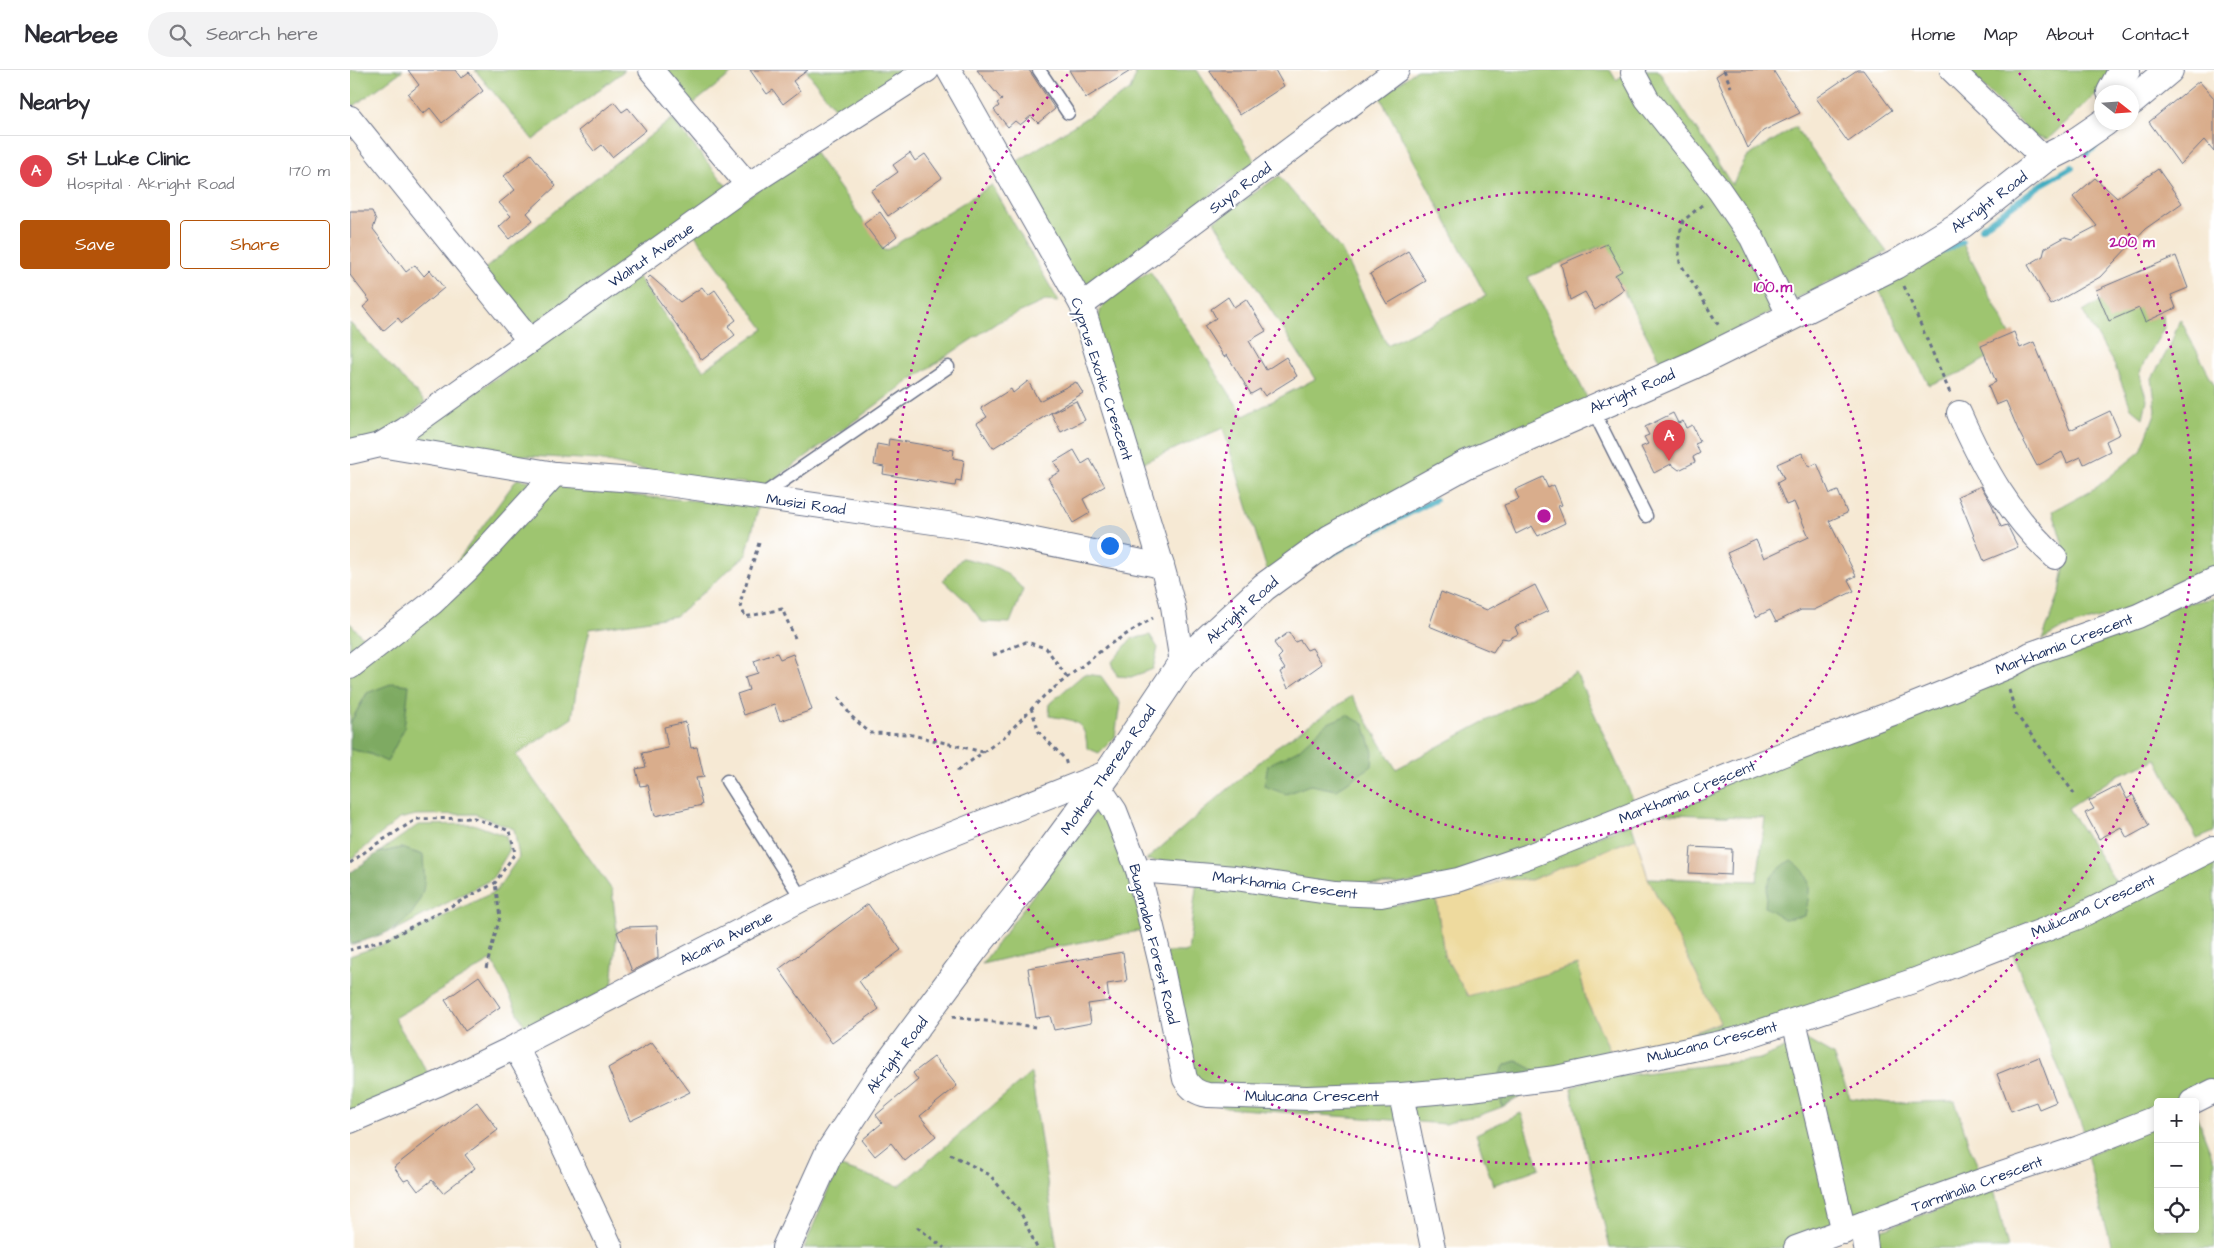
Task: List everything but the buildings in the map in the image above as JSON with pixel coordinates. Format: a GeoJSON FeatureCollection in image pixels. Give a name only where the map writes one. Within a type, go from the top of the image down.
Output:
{"type":"FeatureCollection","features":[{"type":"Feature","properties":{"kind":"street"},"geometry":{"type":"LineString","coordinates":[[651,70],[748,185]]}},
{"type":"Feature","properties":{"kind":"street","name":"Walnut Avenue"},"geometry":{"type":"LineString","coordinates":[[380,445],[405,430],[748,185],[927,70]]}},
{"type":"Feature","properties":{"kind":"street","name":"Cyprus Exotic Crescent"},"geometry":{"type":"LineString","coordinates":[[949,70],[1082,305],[1162,566]]}},
{"type":"Feature","properties":{"kind":"street","name":"Suya Road"},"geometry":{"type":"LineString","coordinates":[[1082,305],[1397,70]]}},
{"type":"Feature","properties":{"kind":"street"},"geometry":{"type":"LineString","coordinates":[[1634,70],[1633,73],[1647,99],[1719,190],[1752,238],[1790,317]]}},
{"type":"Feature","properties":{"kind":"street"},"geometry":{"type":"LineString","coordinates":[[1952,70],[2044,159]]}},
{"type":"Feature","properties":{"kind":"street"},"geometry":{"type":"LineString","coordinates":[[2115,85],[2126,70]]}},
{"type":"Feature","properties":{"kind":"street"},"geometry":{"type":"LineString","coordinates":[[2139,95],[2169,70]]}},
{"type":"Feature","properties":{"kind":"street"},"geometry":{"type":"LineString","coordinates":[[350,118],[530,341]]}},
{"type":"Feature","properties":{"kind":"street","name":"Akright Road"},"geometry":{"type":"LineString","coordinates":[[1182,663],[1264,587],[1330,539],[1466,465],[1691,366],[1895,265],[1962,224],[2044,159],[2070,146],[2094,125]]}},
{"type":"Feature","properties":{"kind":"street"},"geometry":{"type":"LineString","coordinates":[[1959,413],[1979,459],[1999,494],[2033,538],[2055,557]]}},
{"type":"Feature","properties":{"kind":"street","name":"Musizi Road"},"geometry":{"type":"LineString","coordinates":[[350,452],[380,445],[554,474],[647,481],[975,528],[1162,566]]}},
{"type":"Feature","properties":{"kind":"street"},"geometry":{"type":"LineString","coordinates":[[350,667],[432,603],[486,552],[554,474]]}},
{"type":"Feature","properties":{"kind":"street"},"geometry":{"type":"LineString","coordinates":[[1162,566],[1173,606],[1182,663]]}},
{"type":"Feature","properties":{"kind":"street","name":"Markhamia Crescent"},"geometry":{"type":"LineString","coordinates":[[1138,870],[1235,878],[1335,893],[1381,895],[1458,880],[1529,856],[1700,786],[2007,667],[2031,654],[2212,588]]}},
{"type":"Feature","properties":{"kind":"street","name":"Mother Thereza Road"},"geometry":{"type":"LineString","coordinates":[[1032,876],[1093,781],[1182,663]]}},
{"type":"Feature","properties":{"kind":"street","name":"Bugamaba Forest Road"},"geometry":{"type":"LineString","coordinates":[[1093,781],[1115,811],[1138,870],[1161,964],[1185,1079]]}},
{"type":"Feature","properties":{"kind":"street","name":"Alcaria Avenue"},"geometry":{"type":"LineString","coordinates":[[350,1121],[438,1084],[515,1048],[802,899],[905,853],[1093,781]]}},
{"type":"Feature","properties":{"kind":"street","name":"Mulucana Crescent"},"geometry":{"type":"LineString","coordinates":[[1185,1079],[1190,1087],[1198,1093],[1208,1095],[1307,1098],[1401,1095],[1472,1089],[1556,1078],[1735,1040],[1913,981],[2078,916],[2214,848]]}},
{"type":"Feature","properties":{"kind":"street","name":"Akright Road"},"geometry":{"type":"LineString","coordinates":[[786,1248],[829,1153],[876,1081],[974,949],[1032,876]]}},
{"type":"Feature","properties":{"kind":"street"},"geometry":{"type":"LineString","coordinates":[[1794,1021],[1854,1228],[1866,1248]]}},
{"type":"Feature","properties":{"kind":"street"},"geometry":{"type":"LineString","coordinates":[[515,1048],[528,1070],[610,1248]]}},
{"type":"Feature","properties":{"kind":"street"},"geometry":{"type":"LineString","coordinates":[[2199,1098],[2214,1091]]}},
{"type":"Feature","properties":{"kind":"street"},"geometry":{"type":"LineString","coordinates":[[1401,1095],[1434,1248]]}},
{"type":"Feature","properties":{"kind":"street","name":"Tarminalia Crescent"},"geometry":{"type":"LineString","coordinates":[[1796,1248],[2087,1145],[2154,1119]]}},
{"type":"Feature","properties":{"kind":"lane"},"geometry":{"type":"LineString","coordinates":[[1039,70],[1068,113]]}},
{"type":"Feature","properties":{"kind":"lane"},"geometry":{"type":"LineString","coordinates":[[759,497],[948,367]]}},
{"type":"Feature","properties":{"kind":"lane"},"geometry":{"type":"LineString","coordinates":[[1592,408],[1646,516]]}},
{"type":"Feature","properties":{"kind":"lane"},"geometry":{"type":"LineString","coordinates":[[727,781],[802,899]]}},
{"type":"Feature","properties":{"kind":"path"},"geometry":{"type":"LineString","coordinates":[[1724,70],[1731,87]]}},
{"type":"Feature","properties":{"kind":"path"},"geometry":{"type":"LineString","coordinates":[[1719,190],[1683,221],[1678,242],[1680,263],[1731,346]]}},
{"type":"Feature","properties":{"kind":"path"},"geometry":{"type":"LineString","coordinates":[[1895,265],[1959,413]]}},
{"type":"Feature","properties":{"kind":"path"},"geometry":{"type":"LineString","coordinates":[[759,543],[740,603],[745,617],[782,609],[795,638]]}},
{"type":"Feature","properties":{"kind":"path"},"geometry":{"type":"LineString","coordinates":[[957,771],[1003,738],[1031,708],[1107,646],[1173,606]]}},
{"type":"Feature","properties":{"kind":"path"},"geometry":{"type":"LineString","coordinates":[[993,655],[1026,642],[1046,648],[1067,677]]}},
{"type":"Feature","properties":{"kind":"path"},"geometry":{"type":"LineString","coordinates":[[2007,667],[2006,678],[2016,714],[2076,796]]}},
{"type":"Feature","properties":{"kind":"path"},"geometry":{"type":"LineString","coordinates":[[838,697],[851,716],[870,733],[908,734],[983,752]]}},
{"type":"Feature","properties":{"kind":"path"},"geometry":{"type":"LineString","coordinates":[[1031,708],[1040,732],[1065,759],[1093,781]]}},
{"type":"Feature","properties":{"kind":"path"},"geometry":{"type":"LineString","coordinates":[[350,863],[373,846],[417,819],[474,818],[510,831],[514,853],[495,883],[390,938],[350,950]]}},
{"type":"Feature","properties":{"kind":"path"},"geometry":{"type":"LineString","coordinates":[[486,968],[500,917],[495,883]]}},
{"type":"Feature","properties":{"kind":"path"},"geometry":{"type":"LineString","coordinates":[[934,1005],[954,1019],[988,1020],[1035,1027]]}},
{"type":"Feature","properties":{"kind":"path"},"geometry":{"type":"LineString","coordinates":[[950,1154],[990,1175],[1021,1214],[1037,1248]]}},
{"type":"Feature","properties":{"kind":"path"},"geometry":{"type":"LineString","coordinates":[[917,1227],[944,1248]]}},
{"type":"Feature","properties":{"kind":"green space"},"geometry":{"type":"Polygon","coordinates":[[[350,70],[403,70],[354,106],[350,101],[350,70]]]}},
{"type":"Feature","properties":{"kind":"green space"},"geometry":{"type":"Polygon","coordinates":[[[475,70],[625,70],[533,140],[475,70]]]}},
{"type":"Feature","properties":{"kind":"green space"},"geometry":{"type":"Polygon","coordinates":[[[650,70],[736,70],[683,112],[650,70]]]}},
{"type":"Feature","properties":{"kind":"green space"},"geometry":{"type":"Polygon","coordinates":[[[806,70],[919,70],[842,118],[806,70]]]}},
{"type":"Feature","properties":{"kind":"green space"},"geometry":{"type":"Polygon","coordinates":[[[1133,70],[1197,70],[1255,161],[1179,220],[1091,284],[1076,286],[1013,164],[1130,90],[1136,75],[1133,70]]]}},
{"type":"Feature","properties":{"kind":"green space"},"geometry":{"type":"Polygon","coordinates":[[[1417,70],[1610,70],[1616,80],[1631,70],[1658,70],[1732,185],[1747,157],[1795,127],[1887,252],[1663,367],[1600,246],[1528,277],[1589,402],[1268,573],[1223,428],[1137,465],[1095,329],[1101,309],[1111,295],[1150,271],[1244,416],[1315,379],[1214,221],[1279,176],[1342,251],[1387,345],[1486,296],[1380,97],[1417,70]]]}},
{"type":"Feature","properties":{"kind":"green space"},"geometry":{"type":"Polygon","coordinates":[[[1966,70],[2122,70],[2106,85],[2094,85],[2094,96],[2048,139],[2034,136],[1966,70]]]}},
{"type":"Feature","properties":{"kind":"green space"},"geometry":{"type":"Polygon","coordinates":[[[672,119],[730,190],[529,327],[481,272],[574,195],[672,119]]]}},
{"type":"Feature","properties":{"kind":"green space"},"geometry":{"type":"Polygon","coordinates":[[[814,152],[885,251],[992,185],[1059,302],[1045,301],[998,322],[909,381],[767,485],[673,476],[598,460],[426,450],[418,444],[417,434],[638,277],[703,370],[764,329],[694,234],[814,152]]]}},
{"type":"Feature","properties":{"kind":"green space"},"geometry":{"type":"Polygon","coordinates":[[[1963,244],[2014,342],[1965,371],[1929,385],[1877,286],[1963,244]]]}},
{"type":"Feature","properties":{"kind":"green space"},"geometry":{"type":"Polygon","coordinates":[[[2122,288],[2163,313],[2164,328],[2139,375],[2147,400],[2143,418],[2131,408],[2115,366],[2083,312],[2122,288]]]}},
{"type":"Feature","properties":{"kind":"green space"},"geometry":{"type":"Polygon","coordinates":[[[2180,319],[2214,384],[2214,578],[2120,612],[2059,630],[2042,640],[2060,592],[2066,556],[2053,511],[2097,487],[2141,451],[2156,411],[2152,378],[2170,346],[2180,319]]]}},
{"type":"Feature","properties":{"kind":"green space"},"geometry":{"type":"Polygon","coordinates":[[[350,323],[425,402],[391,429],[361,441],[350,441],[350,323]]]}},
{"type":"Feature","properties":{"kind":"green space"},"geometry":{"type":"Polygon","coordinates":[[[517,479],[647,497],[759,505],[746,555],[676,616],[590,629],[578,678],[572,718],[516,755],[612,890],[617,932],[612,987],[527,1031],[492,960],[394,1018],[433,1081],[350,1113],[350,956],[393,941],[496,891],[519,857],[514,829],[475,814],[416,815],[399,819],[350,860],[350,749],[387,761],[367,693],[350,723],[350,623],[366,641],[434,593],[517,479]]]}},
{"type":"Feature","properties":{"kind":"green space"},"geometry":{"type":"Polygon","coordinates":[[[962,558],[980,562],[1003,571],[1023,590],[1010,623],[982,622],[968,603],[943,580],[962,558]]]}},
{"type":"Feature","properties":{"kind":"green space"},"geometry":{"type":"Polygon","coordinates":[[[2214,598],[2214,832],[2197,839],[2157,759],[2118,775],[2068,808],[2119,887],[1761,1045],[1745,1049],[1689,1052],[1685,1036],[1720,1023],[1648,878],[1757,881],[1765,818],[1652,813],[2060,641],[2177,605],[2214,598]]]}},
{"type":"Feature","properties":{"kind":"green space"},"geometry":{"type":"Polygon","coordinates":[[[1150,635],[1158,648],[1153,669],[1131,677],[1117,676],[1112,662],[1131,639],[1150,635]]]}},
{"type":"Feature","properties":{"kind":"green space"},"geometry":{"type":"Polygon","coordinates":[[[1576,673],[1636,806],[1486,873],[1398,884],[1334,885],[1146,860],[1279,745],[1352,696],[1396,769],[1576,673]]]}},
{"type":"Feature","properties":{"kind":"green space"},"geometry":{"type":"Polygon","coordinates":[[[1084,674],[1101,676],[1120,703],[1115,737],[1099,753],[1087,748],[1084,732],[1077,723],[1049,716],[1050,703],[1084,674]]]}},
{"type":"Feature","properties":{"kind":"green space"},"geometry":{"type":"Polygon","coordinates":[[[393,683],[409,685],[404,729],[387,762],[370,754],[350,749],[350,723],[367,693],[393,683]]]}},
{"type":"Feature","properties":{"kind":"green space"},"geometry":{"type":"Polygon","coordinates":[[[1347,715],[1364,724],[1373,752],[1372,766],[1336,790],[1310,785],[1286,794],[1264,786],[1268,765],[1298,750],[1326,724],[1347,715]]]}},
{"type":"Feature","properties":{"kind":"green space"},"geometry":{"type":"Polygon","coordinates":[[[1104,810],[1111,816],[1144,930],[1036,951],[982,964],[1095,812],[1104,810]]]}},
{"type":"Feature","properties":{"kind":"green space"},"geometry":{"type":"Polygon","coordinates":[[[1631,823],[1636,838],[1531,880],[1503,879],[1571,847],[1631,823]]]}},
{"type":"Feature","properties":{"kind":"green space"},"geometry":{"type":"Polygon","coordinates":[[[473,824],[506,836],[509,851],[492,879],[392,932],[410,914],[420,898],[423,880],[423,855],[401,848],[378,853],[418,825],[473,824]]]}},
{"type":"Feature","properties":{"kind":"green space"},"geometry":{"type":"Polygon","coordinates":[[[401,848],[423,855],[424,886],[418,903],[412,914],[395,928],[350,945],[350,873],[378,853],[401,848]]]}},
{"type":"Feature","properties":{"kind":"green space"},"geometry":{"type":"Polygon","coordinates":[[[2214,859],[2214,1080],[2178,1098],[2154,1098],[2154,1110],[2088,1141],[2012,952],[2214,859]]]}},
{"type":"Feature","properties":{"kind":"green space"},"geometry":{"type":"Polygon","coordinates":[[[1791,860],[1804,872],[1809,884],[1809,891],[1805,916],[1784,919],[1765,907],[1766,898],[1770,879],[1791,860]]]}},
{"type":"Feature","properties":{"kind":"green space"},"geometry":{"type":"Polygon","coordinates":[[[1197,880],[1388,905],[1413,903],[1436,896],[1444,955],[1468,995],[1578,965],[1587,1002],[1616,1062],[1540,1086],[1517,1061],[1505,1065],[1498,1077],[1502,1107],[1446,1124],[1226,1108],[1199,1096],[1163,952],[1188,952],[1197,880]]]}},
{"type":"Feature","properties":{"kind":"green space"},"geometry":{"type":"Polygon","coordinates":[[[1805,1039],[1833,1055],[1850,1098],[1890,1103],[1955,1101],[1970,1148],[1984,1180],[1808,1248],[1610,1248],[1571,1089],[1586,1080],[1760,1059],[1805,1039]]]}},
{"type":"Feature","properties":{"kind":"green space"},"geometry":{"type":"Polygon","coordinates":[[[1517,1061],[1534,1070],[1540,1086],[1502,1107],[1498,1077],[1505,1065],[1517,1061]]]}},
{"type":"Feature","properties":{"kind":"green space"},"geometry":{"type":"Polygon","coordinates":[[[1031,1073],[1057,1248],[804,1248],[838,1166],[899,1186],[1031,1073]]]}},
{"type":"Feature","properties":{"kind":"green space"},"geometry":{"type":"Polygon","coordinates":[[[1521,1113],[1540,1168],[1493,1185],[1476,1134],[1521,1113]]]}},
{"type":"Feature","properties":{"kind":"green space"},"geometry":{"type":"Polygon","coordinates":[[[2154,1121],[2154,1233],[2199,1233],[2199,1122],[2214,1161],[2214,1248],[2112,1248],[2087,1156],[2154,1121]]]}},
{"type":"Feature","properties":{"kind":"green space"},"geometry":{"type":"Polygon","coordinates":[[[1994,1189],[2008,1248],[1861,1248],[1853,1240],[1994,1189]]]}},
{"type":"Feature","properties":{"kind":"sand"},"geometry":{"type":"Polygon","coordinates":[[[1636,838],[1648,878],[1720,1022],[1685,1036],[1689,1052],[1616,1062],[1587,1002],[1578,965],[1468,996],[1444,955],[1436,896],[1485,887],[1503,879],[1531,880],[1636,838]]]}},
{"type":"Feature","properties":{"kind":"waterway"},"geometry":{"type":"LineString","coordinates":[[2087,154],[2114,130]]}},
{"type":"Feature","properties":{"kind":"waterway"},"geometry":{"type":"LineString","coordinates":[[1981,228],[2039,186],[2072,167]]}},
{"type":"Feature","properties":{"kind":"waterway"},"geometry":{"type":"LineString","coordinates":[[1940,252],[1962,242]]}},
{"type":"Feature","properties":{"kind":"waterway"},"geometry":{"type":"LineString","coordinates":[[1374,531],[1435,500]]}},
{"type":"Feature","properties":{"kind":"waterway"},"geometry":{"type":"LineString","coordinates":[[1330,555],[1358,539]]}},
{"type":"Feature","properties":{"kind":"place","name":"St Luke Clinic"},"geometry":{"type":"Point","coordinates":[1669,461]}}]}
